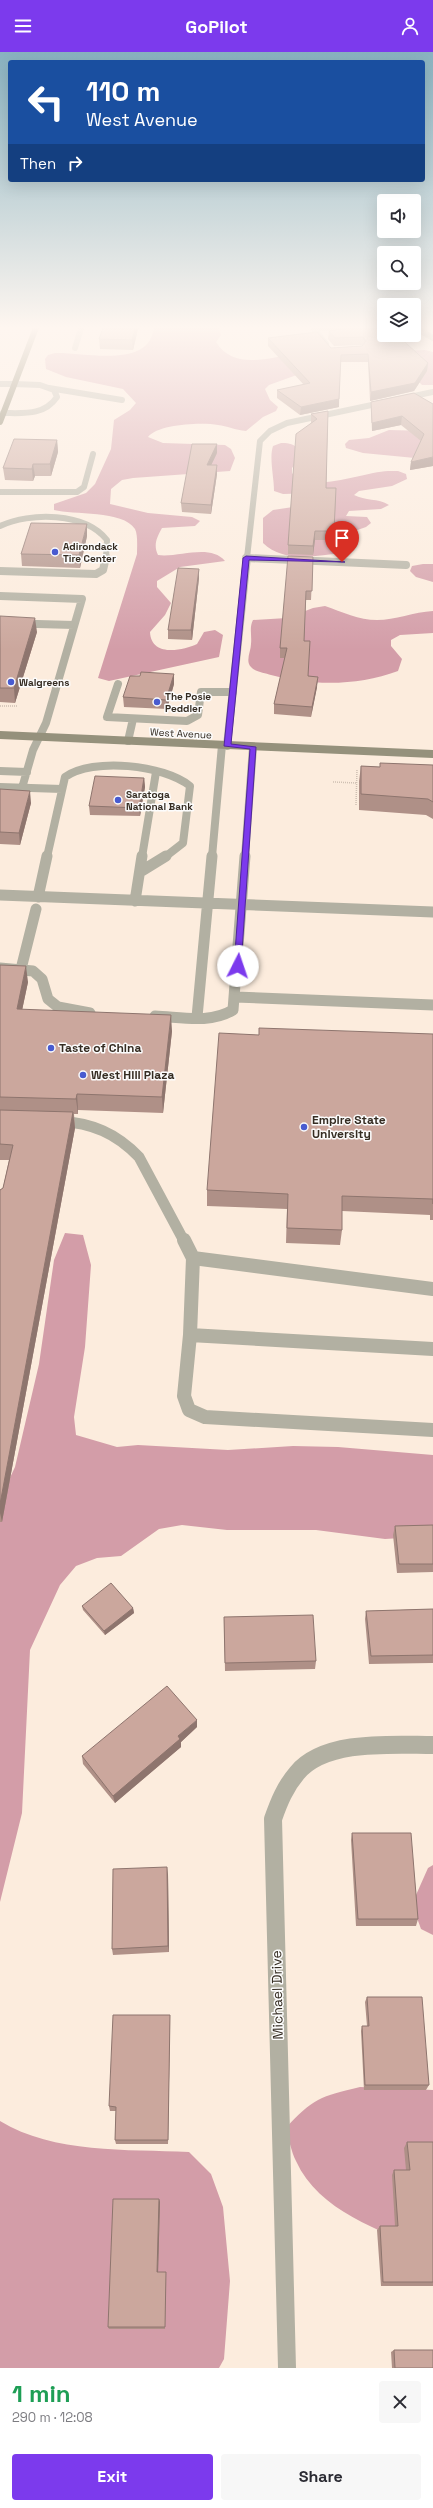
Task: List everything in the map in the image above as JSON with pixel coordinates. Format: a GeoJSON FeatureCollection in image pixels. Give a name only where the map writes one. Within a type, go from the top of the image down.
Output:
{"type":"FeatureCollection","features":[{"type":"Feature","properties":{"kind":"street"},"geometry":{"type":"LineString","coordinates":[[197,1017],[225,746],[233,692],[258,446],[264,436],[269,433]]}},
{"type":"Feature","properties":{"kind":"street"},"geometry":{"type":"LineString","coordinates":[[0,492],[77,492],[84,486],[93,454]]}},
{"type":"Feature","properties":{"kind":"street"},"geometry":{"type":"LineString","coordinates":[[0,526],[18,518],[52,518],[96,529],[104,535],[108,547],[104,570],[96,574],[0,571]]}},
{"type":"Feature","properties":{"kind":"street"},"geometry":{"type":"LineString","coordinates":[[246,558],[406,565]]}},
{"type":"Feature","properties":{"kind":"street"},"geometry":{"type":"LineString","coordinates":[[0,596],[82,599],[46,724],[22,788]]}},
{"type":"Feature","properties":{"kind":"street"},"geometry":{"type":"LineString","coordinates":[[0,622],[74,625]]}},
{"type":"Feature","properties":{"kind":"street"},"geometry":{"type":"LineString","coordinates":[[118,684],[107,717],[187,721],[198,715],[201,692],[233,692]]}},
{"type":"Feature","properties":{"kind":"street"},"geometry":{"type":"LineString","coordinates":[[128,741],[133,719]]}},
{"type":"Feature","properties":{"kind":"street","name":"West Avenue"},"geometry":{"type":"LineString","coordinates":[[0,735],[433,754]]}},
{"type":"Feature","properties":{"kind":"street"},"geometry":{"type":"LineString","coordinates":[[144,1015],[197,1017],[226,1016],[233,1010],[253,747]]}},
{"type":"Feature","properties":{"kind":"street"},"geometry":{"type":"LineString","coordinates":[[38,897],[62,789],[69,771],[78,767],[90,765],[126,766],[156,772],[187,781],[190,786],[185,835],[179,848],[140,872]]}},
{"type":"Feature","properties":{"kind":"street"},"geometry":{"type":"LineString","coordinates":[[0,771],[27,772]]}},
{"type":"Feature","properties":{"kind":"street"},"geometry":{"type":"LineString","coordinates":[[135,901],[156,772]]}},
{"type":"Feature","properties":{"kind":"street"},"geometry":{"type":"LineString","coordinates":[[0,788],[62,789]]}},
{"type":"Feature","properties":{"kind":"street"},"geometry":{"type":"LineString","coordinates":[[0,895],[433,912]]}},
{"type":"Feature","properties":{"kind":"street"},"geometry":{"type":"LineString","coordinates":[[21,969],[36,909]]}},
{"type":"Feature","properties":{"kind":"street"},"geometry":{"type":"LineString","coordinates":[[0,968],[33,970],[40,974],[48,999],[58,1007],[83,1013],[98,1014]]}},
{"type":"Feature","properties":{"kind":"street"},"geometry":{"type":"LineString","coordinates":[[235,997],[433,1005]]}},
{"type":"Feature","properties":{"kind":"street"},"geometry":{"type":"LineString","coordinates":[[45,1120],[67,1121],[100,1127],[129,1145],[139,1157],[193,1258],[190,1335],[184,1396],[189,1410],[196,1415],[433,1430]]}},
{"type":"Feature","properties":{"kind":"street"},"geometry":{"type":"LineString","coordinates":[[193,1258],[433,1289]]}},
{"type":"Feature","properties":{"kind":"street"},"geometry":{"type":"LineString","coordinates":[[190,1335],[433,1348]]}},
{"type":"Feature","properties":{"kind":"street","name":"Michael Drive"},"geometry":{"type":"LineString","coordinates":[[287,2368],[274,1819],[279,1800],[288,1782],[301,1768],[315,1757],[349,1747],[433,1745]]}},
{"type":"Feature","properties":{"kind":"path"},"geometry":{"type":"LineString","coordinates":[[0,706],[18,706]]}},
{"type":"Feature","properties":{"kind":"path"},"geometry":{"type":"LineString","coordinates":[[356,805],[357,765]]}},
{"type":"Feature","properties":{"kind":"path"},"geometry":{"type":"LineString","coordinates":[[333,782],[356,783]]}},
{"type":"Feature","properties":{"kind":"shaded area"},"geometry":{"type":"Polygon","coordinates":[[[113,433],[153,433],[148,437],[163,443],[225,445],[231,449],[235,458],[230,471],[122,480],[111,489],[110,504],[148,513],[192,517],[200,521],[195,526],[162,528],[156,544],[158,555],[202,552],[219,556],[225,561],[180,567],[157,581],[157,587],[171,603],[165,615],[150,632],[152,640],[161,649],[176,650],[191,647],[197,644],[204,632],[215,630],[223,635],[219,657],[109,681],[98,678],[137,554],[136,532],[129,523],[120,519],[97,514],[54,510],[54,504],[86,493],[95,484],[111,449],[113,433]]]}},
{"type":"Feature","properties":{"kind":"shaded area"},"geometry":{"type":"Polygon","coordinates":[[[381,433],[429,433],[415,458],[363,453],[346,448],[345,444],[349,440],[369,438],[381,433]]]}},
{"type":"Feature","properties":{"kind":"shaded area"},"geometry":{"type":"Polygon","coordinates":[[[281,443],[294,445],[302,455],[292,468],[292,473],[300,479],[311,482],[337,481],[377,472],[398,471],[406,474],[407,479],[392,486],[359,491],[354,495],[380,501],[389,505],[381,509],[349,511],[346,516],[367,517],[371,523],[366,527],[349,533],[347,538],[349,544],[344,553],[301,557],[281,554],[272,550],[263,543],[263,518],[273,510],[293,507],[316,493],[283,494],[274,491],[272,451],[273,446],[281,443]]]}},
{"type":"Feature","properties":{"kind":"shaded area"},"geometry":{"type":"Polygon","coordinates":[[[433,564],[433,582],[416,577],[410,571],[412,566],[433,564]]]}},
{"type":"Feature","properties":{"kind":"shaded area"},"geometry":{"type":"Polygon","coordinates":[[[325,606],[370,620],[391,619],[433,611],[433,633],[400,635],[391,640],[391,646],[402,659],[398,671],[367,680],[319,683],[287,679],[263,673],[255,670],[249,665],[248,659],[251,644],[251,626],[253,620],[287,618],[313,608],[325,606]]]}},
{"type":"Feature","properties":{"kind":"shaded area"},"geometry":{"type":"Polygon","coordinates":[[[65,1233],[83,1235],[91,1265],[85,1347],[74,1417],[76,1435],[117,1447],[138,1445],[228,1450],[293,1446],[338,1447],[433,1455],[433,1536],[385,1539],[316,1530],[227,1530],[182,1525],[159,1529],[121,1556],[97,1558],[76,1566],[60,1585],[30,1650],[22,1813],[0,1902],[0,1499],[15,1467],[39,1364],[54,1260],[65,1233]]]}},
{"type":"Feature","properties":{"kind":"shaded area"},"geometry":{"type":"Polygon","coordinates":[[[433,1865],[433,1935],[421,1929],[412,1904],[428,1868],[433,1865]]]}},
{"type":"Feature","properties":{"kind":"shaded area"},"geometry":{"type":"Polygon","coordinates":[[[360,2087],[433,2090],[433,2260],[427,2252],[371,2227],[335,2206],[320,2194],[306,2179],[294,2157],[286,2128],[295,2118],[318,2100],[326,2096],[360,2087]]]}},
{"type":"Feature","properties":{"kind":"shaded area"},"geometry":{"type":"Polygon","coordinates":[[[0,2121],[21,2132],[67,2145],[116,2150],[189,2152],[211,2174],[223,2207],[230,2281],[224,2359],[219,2368],[0,2368],[0,2121]]]}},
{"type":"Feature","properties":{"kind":"building"},"geometry":{"type":"Polygon","coordinates":[[[327,433],[326,488],[336,488],[334,531],[315,531],[313,546],[288,545],[296,434],[327,433]]]}},
{"type":"Feature","properties":{"kind":"building"},"geometry":{"type":"Polygon","coordinates":[[[423,433],[433,433],[433,457],[411,462],[424,434],[423,433]]]}},
{"type":"Feature","properties":{"kind":"building"},"geometry":{"type":"Polygon","coordinates":[[[14,439],[57,440],[50,464],[33,464],[32,469],[3,468],[14,439]]]}},
{"type":"Feature","properties":{"kind":"building"},"geometry":{"type":"Polygon","coordinates":[[[192,444],[217,444],[207,465],[217,465],[211,505],[181,503],[192,444]]]}},
{"type":"Feature","properties":{"kind":"building"},"geometry":{"type":"Polygon","coordinates":[[[31,523],[87,524],[79,555],[21,554],[31,523]]]}},
{"type":"Feature","properties":{"kind":"building"},"geometry":{"type":"Polygon","coordinates":[[[288,556],[313,557],[312,591],[306,591],[304,641],[310,641],[308,676],[318,677],[312,707],[274,704],[287,648],[280,648],[288,556]]]}},
{"type":"Feature","properties":{"kind":"building"},"geometry":{"type":"Polygon","coordinates":[[[178,568],[199,569],[191,630],[168,630],[178,568]]]}},
{"type":"Feature","properties":{"kind":"building","name":"Walgreens"},"geometry":{"type":"Polygon","coordinates":[[[0,616],[35,618],[14,688],[0,688],[0,616]]]}},
{"type":"Feature","properties":{"kind":"building"},"geometry":{"type":"Polygon","coordinates":[[[141,672],[174,674],[166,700],[123,697],[130,676],[140,676],[141,672]]]}},
{"type":"Feature","properties":{"kind":"building"},"geometry":{"type":"Polygon","coordinates":[[[380,763],[433,765],[433,802],[428,799],[361,794],[361,766],[380,767],[380,763]]]}},
{"type":"Feature","properties":{"kind":"building","name":"Saratoga National Bank"},"geometry":{"type":"Polygon","coordinates":[[[95,776],[144,778],[139,808],[89,806],[95,776]]]}},
{"type":"Feature","properties":{"kind":"building"},"geometry":{"type":"Polygon","coordinates":[[[0,789],[30,791],[19,833],[0,832],[0,789]]]}},
{"type":"Feature","properties":{"kind":"building","name":"West Hill Plaza"},"geometry":{"type":"Polygon","coordinates":[[[0,965],[26,966],[17,1009],[171,1015],[162,1097],[77,1094],[76,1099],[0,1097],[0,965]]]}},
{"type":"Feature","properties":{"kind":"building"},"geometry":{"type":"Polygon","coordinates":[[[259,1028],[433,1034],[433,1199],[342,1196],[342,1230],[287,1228],[288,1194],[207,1190],[219,1033],[259,1035],[259,1028]]]}},
{"type":"Feature","properties":{"kind":"building"},"geometry":{"type":"Polygon","coordinates":[[[0,1110],[73,1112],[0,1504],[0,1190],[3,1188],[13,1145],[0,1144],[0,1110]]]}},
{"type":"Feature","properties":{"kind":"building"},"geometry":{"type":"Polygon","coordinates":[[[433,1525],[433,1564],[399,1564],[395,1526],[433,1525]]]}},
{"type":"Feature","properties":{"kind":"building"},"geometry":{"type":"Polygon","coordinates":[[[111,1583],[133,1608],[104,1631],[82,1606],[111,1583]]]}},
{"type":"Feature","properties":{"kind":"building"},"geometry":{"type":"Polygon","coordinates":[[[433,1609],[433,1655],[371,1656],[366,1611],[433,1609]]]}},
{"type":"Feature","properties":{"kind":"building"},"geometry":{"type":"Polygon","coordinates":[[[313,1615],[316,1661],[225,1663],[224,1617],[313,1615]]]}},
{"type":"Feature","properties":{"kind":"building"},"geometry":{"type":"Polygon","coordinates":[[[167,1686],[197,1720],[178,1736],[180,1739],[113,1796],[82,1756],[167,1686]]]}},
{"type":"Feature","properties":{"kind":"building"},"geometry":{"type":"Polygon","coordinates":[[[352,1833],[411,1833],[418,1919],[358,1919],[352,1833]]]}},
{"type":"Feature","properties":{"kind":"building"},"geometry":{"type":"Polygon","coordinates":[[[167,1867],[168,1946],[112,1949],[113,1869],[167,1867]]]}},
{"type":"Feature","properties":{"kind":"building"},"geometry":{"type":"Polygon","coordinates":[[[367,1997],[422,1997],[429,2085],[365,2085],[362,2026],[369,2026],[367,1997]]]}},
{"type":"Feature","properties":{"kind":"building"},"geometry":{"type":"Polygon","coordinates":[[[113,2015],[170,2015],[168,2140],[115,2140],[116,2107],[109,2106],[113,2015]]]}},
{"type":"Feature","properties":{"kind":"building"},"geometry":{"type":"Polygon","coordinates":[[[407,2142],[433,2142],[433,2282],[383,2282],[380,2226],[398,2226],[394,2170],[410,2170],[407,2142]]]}},
{"type":"Feature","properties":{"kind":"building"},"geometry":{"type":"Polygon","coordinates":[[[113,2199],[159,2199],[157,2272],[166,2272],[165,2327],[108,2327],[113,2199]]]}},
{"type":"Feature","properties":{"kind":"building"},"geometry":{"type":"Polygon","coordinates":[[[394,2350],[433,2350],[433,2368],[395,2368],[394,2350]]]}},
{"type":"Feature","properties":{"kind":"place","name":"Adirondack Tire Center"},"geometry":{"type":"Point","coordinates":[55,552]}},
{"type":"Feature","properties":{"kind":"place","name":"Walgreens"},"geometry":{"type":"Point","coordinates":[11,682]}},
{"type":"Feature","properties":{"kind":"place","name":"The Posie Peddler"},"geometry":{"type":"Point","coordinates":[157,702]}},
{"type":"Feature","properties":{"kind":"place","name":"Saratoga National Bank"},"geometry":{"type":"Point","coordinates":[118,800]}},
{"type":"Feature","properties":{"kind":"place","name":"Taste of China"},"geometry":{"type":"Point","coordinates":[51,1048]}},
{"type":"Feature","properties":{"kind":"place","name":"West Hill Plaza"},"geometry":{"type":"Point","coordinates":[83,1075]}},
{"type":"Feature","properties":{"kind":"place","name":"Empire State University"},"geometry":{"type":"Point","coordinates":[304,1127]}},
{"type":"Feature","properties":{"kind":"route"},"geometry":{"type":"LineString","coordinates":[[238,966],[253,747],[227,746],[246,558],[342,562]]}}]}
